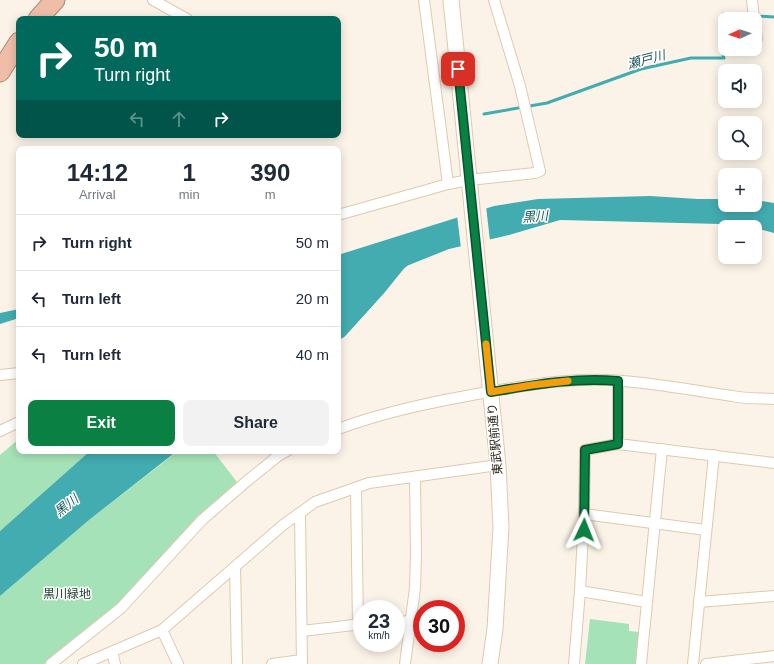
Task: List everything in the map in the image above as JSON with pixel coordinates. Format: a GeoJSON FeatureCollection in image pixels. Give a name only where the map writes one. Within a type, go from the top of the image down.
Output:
{"type":"FeatureCollection","features":[{"type":"Feature","properties":{"kind":"highway"},"geometry":{"type":"LineString","coordinates":[[41,16],[55,0]]}},
{"type":"Feature","properties":{"kind":"highway"},"geometry":{"type":"LineString","coordinates":[[0,72],[16,47]]}},
{"type":"Feature","properties":{"kind":"street"},"geometry":{"type":"LineString","coordinates":[[153,0],[182,16]]}},
{"type":"Feature","properties":{"kind":"street"},"geometry":{"type":"LineString","coordinates":[[424,0],[448,184]]}},
{"type":"Feature","properties":{"kind":"street","name":"東武駅前通り"},"geometry":{"type":"LineString","coordinates":[[450,0],[498,465],[500,535],[495,629],[490,664]]}},
{"type":"Feature","properties":{"kind":"street"},"geometry":{"type":"LineString","coordinates":[[341,214],[448,184],[469,185],[540,171],[520,86],[494,0]]}},
{"type":"Feature","properties":{"kind":"street"},"geometry":{"type":"LineString","coordinates":[[752,0],[753,12]]}},
{"type":"Feature","properties":{"kind":"street"},"geometry":{"type":"LineString","coordinates":[[0,374],[16,373]]}},
{"type":"Feature","properties":{"kind":"street"},"geometry":{"type":"LineString","coordinates":[[341,428],[398,411],[490,388],[576,380],[618,381],[665,385],[734,397],[774,401]]}},
{"type":"Feature","properties":{"kind":"street"},"geometry":{"type":"LineString","coordinates":[[618,381],[618,444]]}},
{"type":"Feature","properties":{"kind":"street"},"geometry":{"type":"LineString","coordinates":[[0,431],[16,423]]}},
{"type":"Feature","properties":{"kind":"street"},"geometry":{"type":"LineString","coordinates":[[574,664],[584,514],[585,450],[618,444],[774,463]]}},
{"type":"Feature","properties":{"kind":"street"},"geometry":{"type":"LineString","coordinates":[[641,664],[662,449]]}},
{"type":"Feature","properties":{"kind":"street"},"geometry":{"type":"LineString","coordinates":[[51,664],[122,608],[202,520],[247,481],[282,454]]}},
{"type":"Feature","properties":{"kind":"street"},"geometry":{"type":"LineString","coordinates":[[693,664],[714,455]]}},
{"type":"Feature","properties":{"kind":"street"},"geometry":{"type":"LineString","coordinates":[[83,664],[162,630],[283,525],[315,502],[368,484],[498,465]]}},
{"type":"Feature","properties":{"kind":"street"},"geometry":{"type":"LineString","coordinates":[[405,664],[411,621],[416,555],[415,477]]}},
{"type":"Feature","properties":{"kind":"street"},"geometry":{"type":"LineString","coordinates":[[356,488],[359,600]]}},
{"type":"Feature","properties":{"kind":"street"},"geometry":{"type":"LineString","coordinates":[[272,664],[302,662],[300,513]]}},
{"type":"Feature","properties":{"kind":"street"},"geometry":{"type":"LineString","coordinates":[[584,514],[706,530]]}},
{"type":"Feature","properties":{"kind":"street"},"geometry":{"type":"LineString","coordinates":[[235,567],[238,664]]}},
{"type":"Feature","properties":{"kind":"street"},"geometry":{"type":"LineString","coordinates":[[580,591],[647,602]]}},
{"type":"Feature","properties":{"kind":"street"},"geometry":{"type":"LineString","coordinates":[[700,602],[774,596]]}},
{"type":"Feature","properties":{"kind":"street"},"geometry":{"type":"LineString","coordinates":[[405,621],[411,621]]}},
{"type":"Feature","properties":{"kind":"street"},"geometry":{"type":"LineString","coordinates":[[302,631],[353,626]]}},
{"type":"Feature","properties":{"kind":"street"},"geometry":{"type":"LineString","coordinates":[[162,630],[178,664]]}},
{"type":"Feature","properties":{"kind":"street"},"geometry":{"type":"LineString","coordinates":[[112,652],[114,664]]}},
{"type":"Feature","properties":{"kind":"street"},"geometry":{"type":"LineString","coordinates":[[706,664],[774,656]]}},
{"type":"Feature","properties":{"kind":"green space"},"geometry":{"type":"Polygon","coordinates":[[[16,442],[16,454],[87,454],[0,531],[0,455],[16,442]]]}},
{"type":"Feature","properties":{"kind":"green space","name":"黒川緑地"},"geometry":{"type":"Polygon","coordinates":[[[174,454],[215,454],[237,482],[192,525],[123,601],[64,650],[44,664],[0,664],[0,596],[89,520],[174,454]]]}},
{"type":"Feature","properties":{"kind":"green space"},"geometry":{"type":"Polygon","coordinates":[[[590,619],[629,624],[629,631],[640,632],[637,664],[585,664],[590,619]]]}},
{"type":"Feature","properties":{"kind":"water"},"geometry":{"type":"Polygon","coordinates":[[[650,196],[718,199],[718,212],[762,212],[762,201],[774,203],[774,233],[762,230],[762,220],[718,220],[718,224],[560,220],[509,235],[449,249],[384,275],[341,321],[341,254],[494,206],[538,199],[650,196]]]}},
{"type":"Feature","properties":{"kind":"water"},"geometry":{"type":"Polygon","coordinates":[[[16,310],[16,319],[0,324],[0,313],[16,310]]]}},
{"type":"Feature","properties":{"kind":"water"},"geometry":{"type":"Polygon","coordinates":[[[87,454],[173,454],[89,520],[0,596],[0,531],[87,454]]]}},
{"type":"Feature","properties":{"kind":"pier"},"geometry":{"type":"Polygon","coordinates":[[[486,206],[490,241],[461,248],[457,215],[486,206]]]}},
{"type":"Feature","properties":{"kind":"waterway","name":"瀬戸川"},"geometry":{"type":"LineString","coordinates":[[484,114],[547,103],[641,69],[691,58],[724,58],[721,46],[723,14],[774,17]]}},
{"type":"Feature","properties":{"kind":"waterway","name":"黒川"},"geometry":{"type":"LineString","coordinates":[[341,327],[397,262],[405,255]]}},
{"type":"Feature","properties":{"kind":"slow traffic"},"geometry":{"type":"LineString","coordinates":[[486,344],[491,392],[568,381]]}},
{"type":"Feature","properties":{"kind":"route"},"geometry":{"type":"LineString","coordinates":[[458,69],[491,392],[576,380],[618,381],[618,444],[585,450],[584,530]]}}]}
